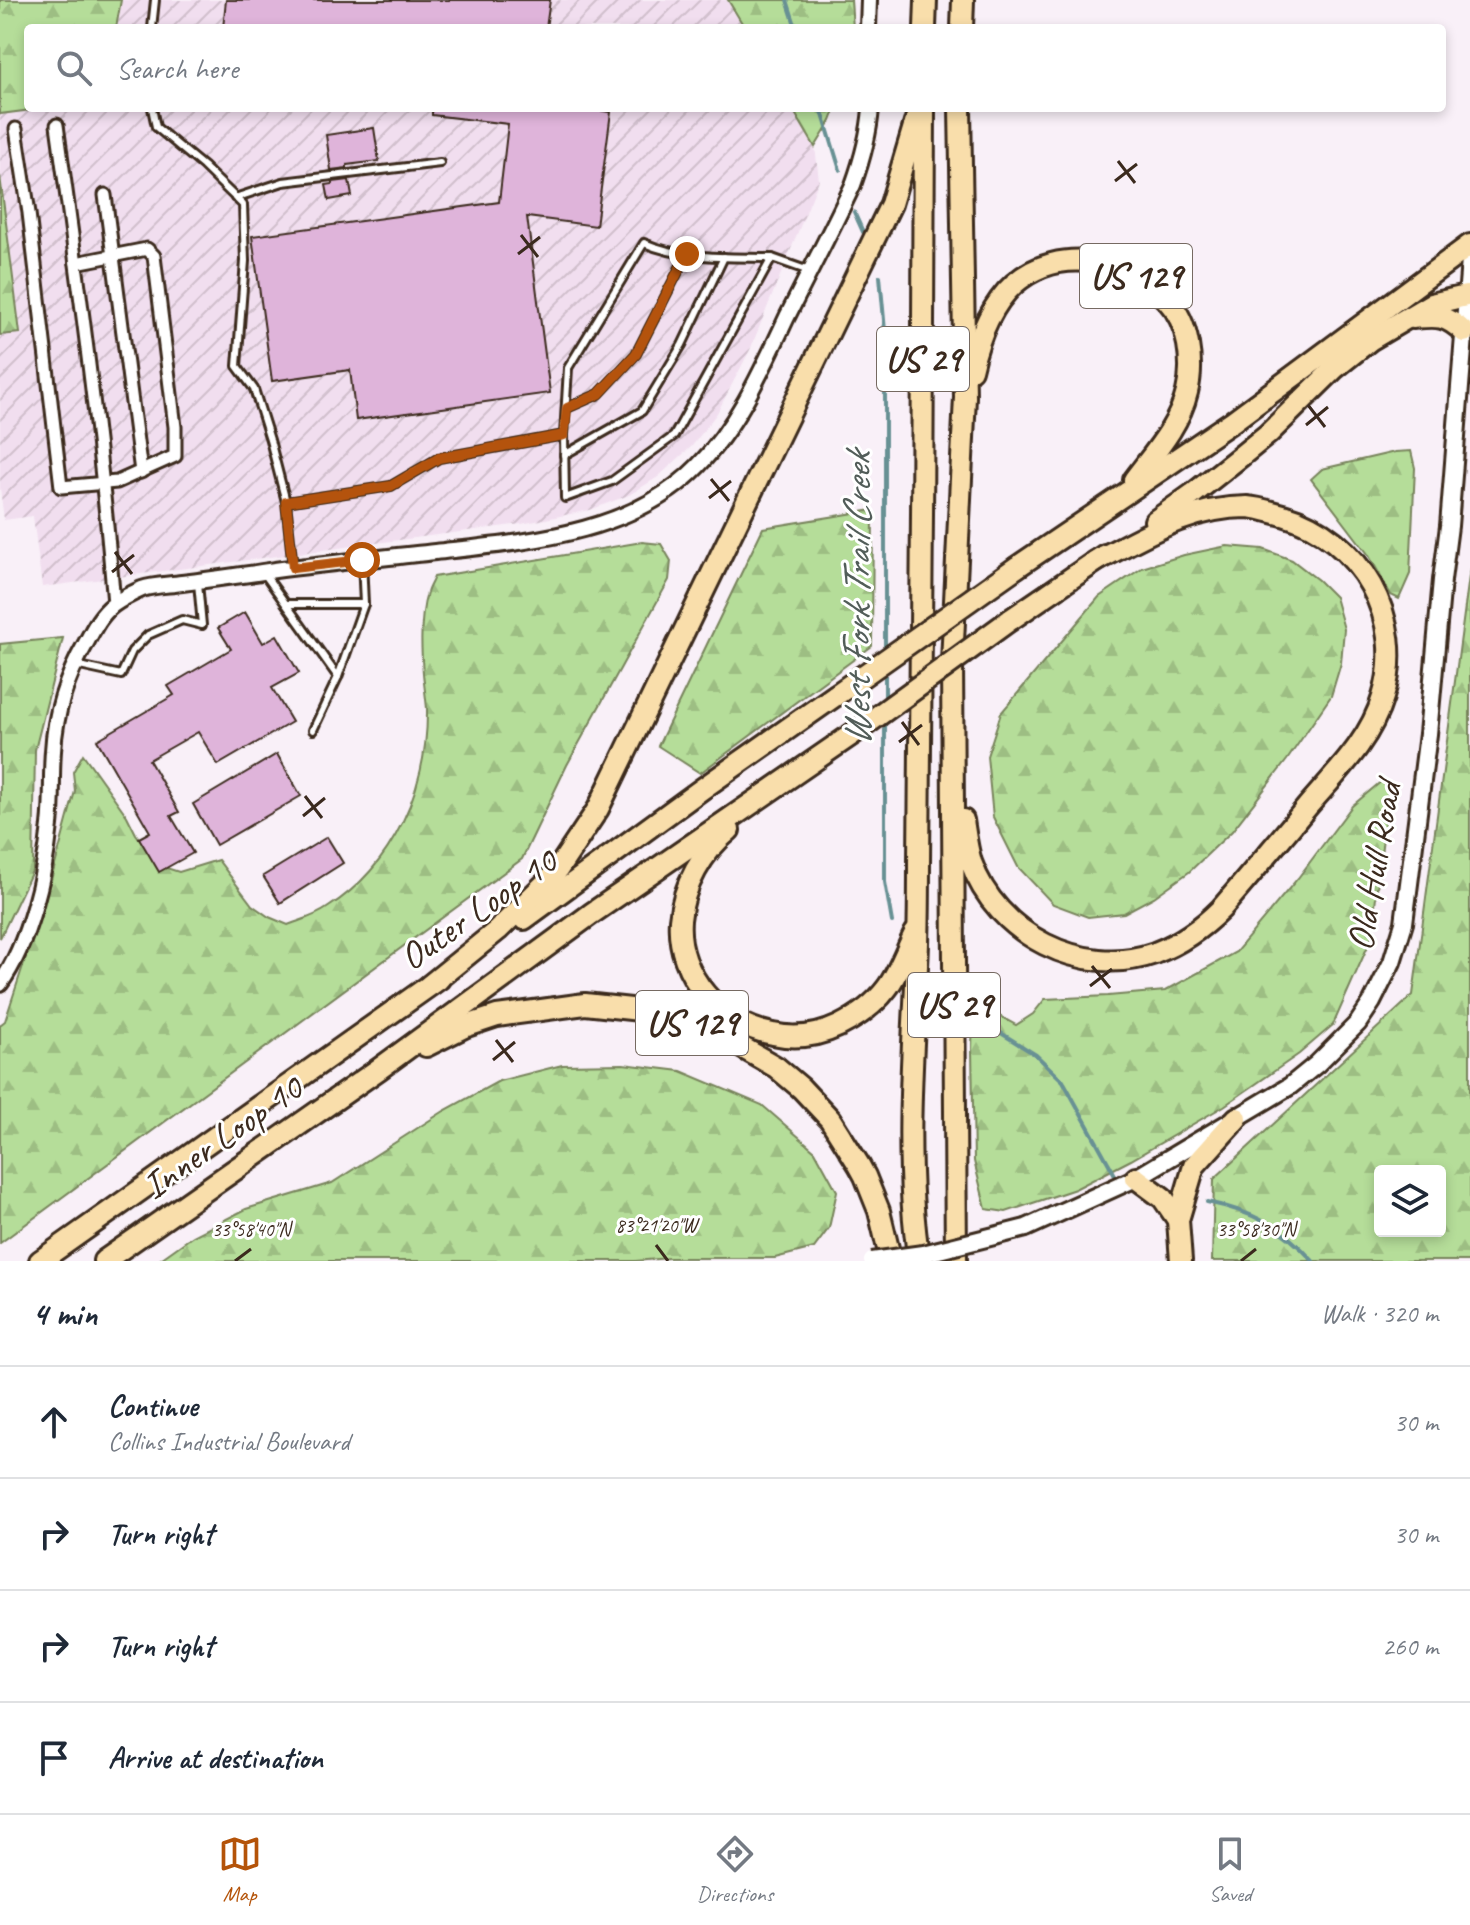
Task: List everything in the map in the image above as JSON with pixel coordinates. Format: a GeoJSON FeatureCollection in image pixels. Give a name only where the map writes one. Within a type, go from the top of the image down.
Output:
{"type":"FeatureCollection","features":[{"type":"Feature","properties":{"kind":"highway"},"geometry":{"type":"LineString","coordinates":[[925,24],[926,0]]}},
{"type":"Feature","properties":{"kind":"highway"},"geometry":{"type":"LineString","coordinates":[[962,24],[963,0]]}},
{"type":"Feature","properties":{"kind":"highway"},"geometry":{"type":"LineString","coordinates":[[430,985],[498,930],[554,875],[598,809],[891,204],[921,112]]}},
{"type":"Feature","properties":{"kind":"highway","name":"US 29"},"geometry":{"type":"LineString","coordinates":[[919,1261],[913,1222],[911,1135],[918,926],[922,610],[922,112]]}},
{"type":"Feature","properties":{"kind":"highway","name":"US 29"},"geometry":{"type":"LineString","coordinates":[[956,1261],[952,662],[965,397],[960,112]]}},
{"type":"Feature","properties":{"kind":"highway"},"geometry":{"type":"LineString","coordinates":[[1126,492],[1233,421],[1470,245]]}},
{"type":"Feature","properties":{"kind":"highway","name":"US 129"},"geometry":{"type":"LineString","coordinates":[[965,397],[976,349],[988,320],[999,301],[1016,283],[1041,268],[1070,260],[1121,268],[1141,279],[1169,302],[1181,323],[1191,355],[1188,391],[1176,422],[1126,492]]}},
{"type":"Feature","properties":{"kind":"highway"},"geometry":{"type":"LineString","coordinates":[[379,1069],[591,914],[801,771],[1010,620],[1205,485],[1268,434],[1335,368],[1370,340],[1431,304],[1466,296]]}},
{"type":"Feature","properties":{"kind":"highway"},"geometry":{"type":"LineString","coordinates":[[1405,319],[1439,316],[1455,323],[1464,332]]}},
{"type":"Feature","properties":{"kind":"highway","name":"Outer Loop 10"},"geometry":{"type":"LineString","coordinates":[[40,1261],[1126,492]]}},
{"type":"Feature","properties":{"kind":"highway"},"geometry":{"type":"LineString","coordinates":[[953,748],[971,861],[993,902],[1022,930],[1055,950],[1091,959],[1111,960],[1153,954],[1192,935],[1207,923],[1367,734],[1387,681],[1387,631],[1380,603],[1362,571],[1324,533],[1294,518],[1264,509],[1227,509],[1165,524],[1094,562]]}},
{"type":"Feature","properties":{"kind":"highway"},"geometry":{"type":"LineString","coordinates":[[801,771],[720,838],[692,877],[680,922],[681,941],[690,970],[705,994],[738,1022],[769,1034],[803,1036],[832,1029],[865,1009],[886,988],[918,926]]}},
{"type":"Feature","properties":{"kind":"highway","name":"US 129"},"geometry":{"type":"LineString","coordinates":[[379,1069],[464,1027],[497,1016],[585,1004],[674,1016],[724,1037],[776,1067],[830,1119],[865,1176],[879,1211],[891,1261]]}},
{"type":"Feature","properties":{"kind":"highway","name":"Inner Loop 10"},"geometry":{"type":"LineString","coordinates":[[104,1261],[379,1069]]}},
{"type":"Feature","properties":{"kind":"highway"},"geometry":{"type":"LineString","coordinates":[[1181,1261],[1178,1220],[1194,1166],[1237,1118]]}},
{"type":"Feature","properties":{"kind":"highway"},"geometry":{"type":"LineString","coordinates":[[1136,1178],[1163,1198],[1178,1220]]}},
{"type":"Feature","properties":{"kind":"main road","name":"Old Hull Road"},"geometry":{"type":"LineString","coordinates":[[872,1261],[923,1254],[1026,1228],[1136,1178],[1290,1086],[1358,1023],[1383,982],[1399,941],[1410,885],[1442,580],[1464,421],[1464,332],[1470,260]]}},
{"type":"Feature","properties":{"kind":"street"},"geometry":{"type":"LineString","coordinates":[[868,24],[869,0]]}},
{"type":"Feature","properties":{"kind":"street"},"geometry":{"type":"LineString","coordinates":[[0,984],[14,962],[44,866],[50,827],[55,729],[65,690],[100,618],[114,604],[145,588],[559,535],[635,510],[670,490],[700,464],[725,432],[765,363],[853,185],[871,112]]}},
{"type":"Feature","properties":{"kind":"street"},"geometry":{"type":"LineString","coordinates":[[57,125],[104,484],[114,604]]}},
{"type":"Feature","properties":{"kind":"street"},"geometry":{"type":"LineString","coordinates":[[16,129],[29,213],[61,487],[117,482],[175,456],[175,427],[154,256],[147,249],[76,263]]}},
{"type":"Feature","properties":{"kind":"street"},"geometry":{"type":"LineString","coordinates":[[105,195],[141,472]]}},
{"type":"Feature","properties":{"kind":"lane"},"geometry":{"type":"LineString","coordinates":[[152,24],[155,0]]}},
{"type":"Feature","properties":{"kind":"lane"},"geometry":{"type":"LineString","coordinates":[[153,112],[156,127],[243,205],[245,261],[237,366],[254,389],[270,440],[286,502],[293,568]]}},
{"type":"Feature","properties":{"kind":"lane"},"geometry":{"type":"LineString","coordinates":[[235,198],[283,182],[440,163]]}},
{"type":"Feature","properties":{"kind":"lane"},"geometry":{"type":"LineString","coordinates":[[772,258],[674,436],[612,481],[565,498],[564,435],[568,368],[644,243],[664,252],[772,258],[810,271]]}},
{"type":"Feature","properties":{"kind":"lane"},"geometry":{"type":"LineString","coordinates":[[567,408],[599,394],[636,354],[687,254]]}},
{"type":"Feature","properties":{"kind":"lane"},"geometry":{"type":"LineString","coordinates":[[564,455],[642,411],[682,345],[724,257]]}},
{"type":"Feature","properties":{"kind":"lane"},"geometry":{"type":"LineString","coordinates":[[286,502],[391,486],[439,458],[564,435]]}},
{"type":"Feature","properties":{"kind":"lane"},"geometry":{"type":"LineString","coordinates":[[313,730],[338,677],[364,604],[362,560]]}},
{"type":"Feature","properties":{"kind":"lane"},"geometry":{"type":"LineString","coordinates":[[263,572],[338,677]]}},
{"type":"Feature","properties":{"kind":"lane"},"geometry":{"type":"LineString","coordinates":[[75,665],[121,675],[132,651],[148,635],[182,620],[202,625],[198,581]]}},
{"type":"Feature","properties":{"kind":"lane"},"geometry":{"type":"LineString","coordinates":[[286,604],[364,604]]}},
{"type":"Feature","properties":{"kind":"shaded area"},"geometry":{"type":"Polygon","coordinates":[[[121,0],[728,0],[743,24],[117,24],[121,0]]]}},
{"type":"Feature","properties":{"kind":"shaded area"},"geometry":{"type":"Polygon","coordinates":[[[24,111],[794,112],[815,147],[819,180],[750,350],[717,413],[692,446],[658,477],[629,495],[590,510],[521,524],[42,587],[33,516],[4,520],[0,488],[0,335],[19,333],[0,176],[0,114],[24,111]]]}},
{"type":"Feature","properties":{"kind":"green space"},"geometry":{"type":"Polygon","coordinates":[[[0,0],[121,0],[117,24],[24,24],[24,111],[0,114],[0,0]]]}},
{"type":"Feature","properties":{"kind":"green space"},"geometry":{"type":"Polygon","coordinates":[[[728,0],[851,0],[853,24],[743,24],[728,0]]]}},
{"type":"Feature","properties":{"kind":"green space"},"geometry":{"type":"Polygon","coordinates":[[[794,112],[834,112],[815,147],[794,112]]]}},
{"type":"Feature","properties":{"kind":"green space"},"geometry":{"type":"Polygon","coordinates":[[[0,176],[20,333],[0,335],[0,176]]]}},
{"type":"Feature","properties":{"kind":"green space"},"geometry":{"type":"Polygon","coordinates":[[[1411,451],[1415,468],[1410,574],[1399,599],[1391,595],[1368,554],[1311,479],[1322,469],[1411,451]]]}},
{"type":"Feature","properties":{"kind":"green space"},"geometry":{"type":"Polygon","coordinates":[[[873,510],[872,646],[700,773],[658,746],[763,528],[873,510]]]}},
{"type":"Feature","properties":{"kind":"green space"},"geometry":{"type":"Polygon","coordinates":[[[642,542],[661,544],[671,561],[669,580],[567,765],[522,859],[0,1243],[0,1025],[5,1021],[51,880],[75,791],[73,772],[83,754],[160,866],[179,872],[218,860],[252,905],[269,917],[288,925],[308,918],[351,891],[371,870],[402,822],[413,795],[426,738],[422,622],[434,577],[642,542]]]}},
{"type":"Feature","properties":{"kind":"green space"},"geometry":{"type":"Polygon","coordinates":[[[1227,546],[1263,549],[1292,560],[1335,597],[1344,629],[1341,663],[1331,696],[1232,831],[1189,872],[1154,897],[1124,913],[1088,917],[1053,904],[1018,867],[993,817],[987,756],[1001,713],[1099,597],[1142,568],[1227,546]]]}},
{"type":"Feature","properties":{"kind":"green space"},"geometry":{"type":"Polygon","coordinates":[[[1470,569],[1470,1261],[1212,1261],[1214,1179],[1413,995],[1470,569]]]}},
{"type":"Feature","properties":{"kind":"green space"},"geometry":{"type":"Polygon","coordinates":[[[63,638],[35,750],[33,869],[0,938],[0,644],[63,638]]]}},
{"type":"Feature","properties":{"kind":"green space"},"geometry":{"type":"Polygon","coordinates":[[[1383,780],[1388,795],[1371,939],[1333,1025],[1299,1054],[1224,1106],[1131,1160],[1075,1189],[1006,1212],[986,1209],[974,1161],[973,1006],[984,1001],[998,1015],[1016,1025],[1033,1014],[1045,999],[1165,991],[1236,952],[1298,878],[1352,806],[1383,780]]]}},
{"type":"Feature","properties":{"kind":"green space"},"geometry":{"type":"Polygon","coordinates":[[[623,1064],[681,1071],[762,1105],[815,1151],[837,1191],[829,1228],[814,1248],[775,1258],[635,1261],[158,1261],[193,1236],[246,1209],[332,1183],[444,1111],[499,1081],[562,1065],[623,1064]]]}},
{"type":"Feature","properties":{"kind":"building"},"geometry":{"type":"Polygon","coordinates":[[[226,0],[550,0],[547,24],[223,24],[226,0]]]}},
{"type":"Feature","properties":{"kind":"building"},"geometry":{"type":"Polygon","coordinates":[[[432,112],[611,112],[596,226],[527,217],[550,393],[356,420],[350,370],[272,381],[252,236],[499,202],[508,124],[432,115],[432,112]]]}},
{"type":"Feature","properties":{"kind":"building"},"geometry":{"type":"Polygon","coordinates":[[[374,128],[379,161],[331,170],[326,135],[374,128]]]}},
{"type":"Feature","properties":{"kind":"building"},"geometry":{"type":"Polygon","coordinates":[[[349,180],[352,196],[329,200],[326,185],[349,180]]]}},
{"type":"Feature","properties":{"kind":"building"},"geometry":{"type":"Polygon","coordinates":[[[245,612],[263,643],[277,635],[299,673],[272,688],[292,722],[218,765],[198,732],[149,760],[179,812],[171,816],[193,853],[159,872],[139,838],[150,832],[97,740],[174,695],[168,686],[231,649],[218,628],[245,612]]]}},
{"type":"Feature","properties":{"kind":"building"},"geometry":{"type":"Polygon","coordinates":[[[277,754],[301,796],[216,845],[193,804],[277,754]]]}},
{"type":"Feature","properties":{"kind":"building"},"geometry":{"type":"Polygon","coordinates":[[[327,837],[343,863],[280,903],[263,876],[327,837]]]}},
{"type":"Feature","properties":{"kind":"waterway","name":"West Fork Trail Creek"},"geometry":{"type":"LineString","coordinates":[[787,0],[795,24]]}},
{"type":"Feature","properties":{"kind":"waterway","name":"West Fork Trail Creek"},"geometry":{"type":"LineString","coordinates":[[822,112],[840,170]]}},
{"type":"Feature","properties":{"kind":"waterway","name":"West Fork Trail Creek"},"geometry":{"type":"LineString","coordinates":[[854,212],[863,232]]}},
{"type":"Feature","properties":{"kind":"waterway","name":"West Fork Trail Creek"},"geometry":{"type":"LineString","coordinates":[[880,276],[885,331],[885,650]]}},
{"type":"Feature","properties":{"kind":"waterway","name":"West Fork Trail Creek"},"geometry":{"type":"LineString","coordinates":[[885,670],[885,702]]}},
{"type":"Feature","properties":{"kind":"waterway","name":"West Fork Trail Creek"},"geometry":{"type":"LineString","coordinates":[[885,718],[885,882],[892,922]]}},
{"type":"Feature","properties":{"kind":"waterway","name":"West Fork Trail Creek"},"geometry":{"type":"LineString","coordinates":[[985,1023],[1036,1055],[1063,1081],[1115,1175]]}},
{"type":"Feature","properties":{"kind":"waterway","name":"West Fork Trail Creek"},"geometry":{"type":"LineString","coordinates":[[1207,1202],[1238,1210],[1265,1222],[1290,1239],[1313,1261]]}},
{"type":"Feature","properties":{"kind":"route"},"geometry":{"type":"LineString","coordinates":[[362,560],[293,568],[286,502],[391,486],[439,458],[564,435],[567,408],[599,394],[636,354],[687,254]]}}]}
